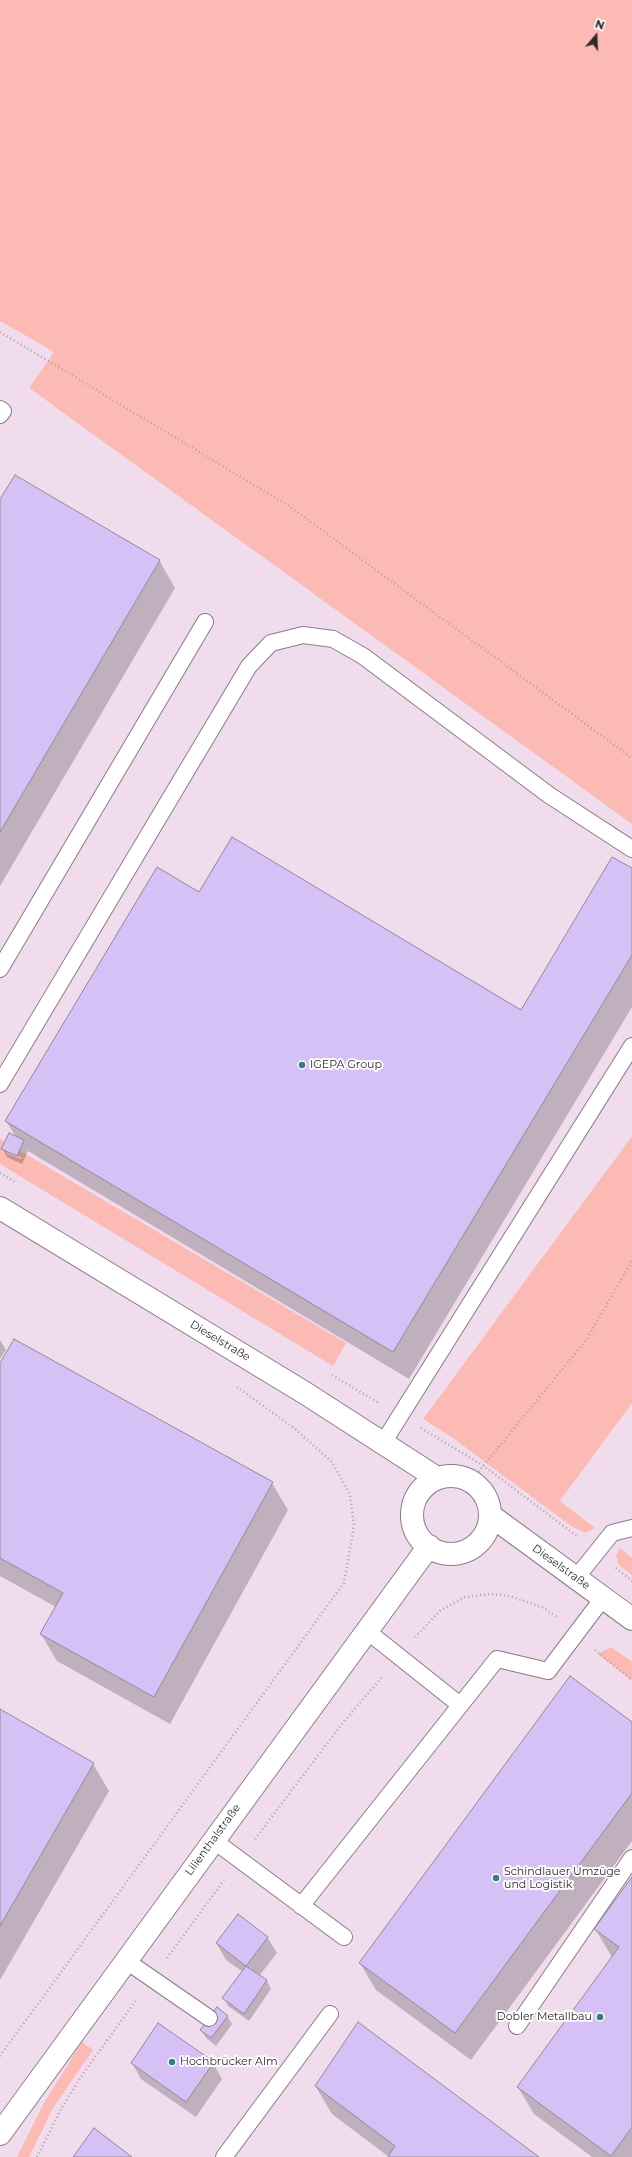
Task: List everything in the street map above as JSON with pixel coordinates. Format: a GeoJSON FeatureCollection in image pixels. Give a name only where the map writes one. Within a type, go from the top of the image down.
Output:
{"type":"FeatureCollection","features":[{"type":"Feature","properties":{"kind":"street","name":"Dieselstraße"},"geometry":{"type":"LineString","coordinates":[[0,1208],[305,1393],[437,1478]]}},
{"type":"Feature","properties":{"kind":"street"},"geometry":{"type":"LineString","coordinates":[[449,1476],[460,1477],[471,1481],[485,1495],[490,1515],[489,1527],[483,1538],[475,1546],[464,1552],[439,1552],[420,1538],[414,1528],[413,1510],[419,1493],[427,1484],[437,1478],[449,1476]]}},
{"type":"Feature","properties":{"kind":"street","name":"Dieselstraße"},"geometry":{"type":"LineString","coordinates":[[490,1515],[632,1619]]}},
{"type":"Feature","properties":{"kind":"street","name":"Lilienthalstraße"},"geometry":{"type":"LineString","coordinates":[[0,2134],[125,1960],[429,1546]]}},
{"type":"Feature","properties":{"kind":"lane"},"geometry":{"type":"LineString","coordinates":[[0,409],[3,411],[0,415]]}},
{"type":"Feature","properties":{"kind":"lane"},"geometry":{"type":"LineString","coordinates":[[0,969],[205,622]]}},
{"type":"Feature","properties":{"kind":"lane"},"geometry":{"type":"LineString","coordinates":[[0,1084],[249,666],[271,643],[303,636],[333,639],[357,653],[549,795],[632,849]]}},
{"type":"Feature","properties":{"kind":"lane"},"geometry":{"type":"LineString","coordinates":[[383,1443],[632,1046]]}},
{"type":"Feature","properties":{"kind":"lane"},"geometry":{"type":"LineString","coordinates":[[576,1578],[612,1533],[632,1528]]}},
{"type":"Feature","properties":{"kind":"lane"},"geometry":{"type":"LineString","coordinates":[[301,1906],[496,1659],[548,1671],[603,1598]]}},
{"type":"Feature","properties":{"kind":"lane"},"geometry":{"type":"LineString","coordinates":[[367,1631],[460,1705]]}},
{"type":"Feature","properties":{"kind":"lane"},"geometry":{"type":"LineString","coordinates":[[213,1840],[344,1937]]}},
{"type":"Feature","properties":{"kind":"lane"},"geometry":{"type":"LineString","coordinates":[[517,2026],[632,1858]]}},
{"type":"Feature","properties":{"kind":"lane"},"geometry":{"type":"LineString","coordinates":[[125,1960],[210,2018]]}},
{"type":"Feature","properties":{"kind":"lane"},"geometry":{"type":"LineString","coordinates":[[224,2157],[330,2014]]}},
{"type":"Feature","properties":{"kind":"path"},"geometry":{"type":"LineString","coordinates":[[0,332],[289,506],[632,758]]}},
{"type":"Feature","properties":{"kind":"path"},"geometry":{"type":"LineString","coordinates":[[471,1481],[587,1340],[632,1261]]}},
{"type":"Feature","properties":{"kind":"path"},"geometry":{"type":"LineString","coordinates":[[0,2056],[344,1584],[354,1525],[350,1495],[332,1462],[294,1428],[231,1382]]}},
{"type":"Feature","properties":{"kind":"path"},"geometry":{"type":"LineString","coordinates":[[37,2157],[60,2111],[82,2075],[239,1860],[341,1725],[399,1656],[441,1610],[465,1597],[490,1594],[510,1596],[544,1608],[577,1632],[632,1680]]}},
{"type":"Feature","properties":{"kind":"shaded area"},"geometry":{"type":"Polygon","coordinates":[[[0,0],[632,0],[632,824],[29,388],[54,352],[0,321],[0,0]]]}},
{"type":"Feature","properties":{"kind":"shaded area"},"geometry":{"type":"Polygon","coordinates":[[[0,321],[54,352],[29,388],[632,824],[632,1136],[423,1419],[457,1441],[586,1533],[595,1528],[560,1501],[632,1403],[632,2157],[0,2157],[0,321]]]}},
{"type":"Feature","properties":{"kind":"shaded area"},"geometry":{"type":"Polygon","coordinates":[[[632,1136],[632,1403],[560,1501],[595,1528],[586,1533],[571,1526],[457,1441],[423,1419],[632,1136]]]}},
{"type":"Feature","properties":{"kind":"shaded area"},"geometry":{"type":"Polygon","coordinates":[[[0,1139],[346,1343],[333,1366],[0,1164],[0,1139]]]}},
{"type":"Feature","properties":{"kind":"shaded area"},"geometry":{"type":"Polygon","coordinates":[[[620,1548],[632,1558],[632,1575],[619,1565],[616,1556],[620,1548]]]}},
{"type":"Feature","properties":{"kind":"shaded area"},"geometry":{"type":"Polygon","coordinates":[[[611,1647],[632,1662],[632,1681],[598,1654],[611,1647]]]}},
{"type":"Feature","properties":{"kind":"shaded area"},"geometry":{"type":"Polygon","coordinates":[[[82,2042],[93,2050],[53,2108],[29,2157],[17,2157],[44,2103],[82,2042]]]}},
{"type":"Feature","properties":{"kind":"building"},"geometry":{"type":"Polygon","coordinates":[[[15,475],[160,560],[0,832],[0,499],[15,475]]]}},
{"type":"Feature","properties":{"kind":"building","name":"IGEPA Group"},"geometry":{"type":"Polygon","coordinates":[[[232,837],[521,1010],[612,857],[632,868],[632,955],[393,1352],[5,1121],[157,867],[199,892],[232,837]]]}},
{"type":"Feature","properties":{"kind":"building"},"geometry":{"type":"Polygon","coordinates":[[[9,1133],[24,1140],[17,1156],[1,1149],[9,1133]]]}},
{"type":"Feature","properties":{"kind":"building"},"geometry":{"type":"Polygon","coordinates":[[[14,1339],[273,1482],[154,1697],[40,1634],[63,1593],[0,1558],[0,1363],[14,1339]]]}},
{"type":"Feature","properties":{"kind":"building","name":"Schindlauer Umzüge und Logistik"},"geometry":{"type":"Polygon","coordinates":[[[570,1676],[632,1722],[632,1793],[455,2033],[359,1963],[570,1676]]]}},
{"type":"Feature","properties":{"kind":"building"},"geometry":{"type":"Polygon","coordinates":[[[0,1709],[94,1763],[0,1926],[0,1709]]]}},
{"type":"Feature","properties":{"kind":"building","name":"Dobler Metallbau"},"geometry":{"type":"Polygon","coordinates":[[[632,1877],[632,2127],[611,2156],[517,2087],[619,1947],[594,1929],[632,1877]]]}},
{"type":"Feature","properties":{"kind":"building"},"geometry":{"type":"Polygon","coordinates":[[[238,1914],[268,1937],[246,1966],[216,1943],[238,1914]]]}},
{"type":"Feature","properties":{"kind":"building"},"geometry":{"type":"Polygon","coordinates":[[[246,1966],[267,1980],[244,2014],[222,1998],[246,1966]]]}},
{"type":"Feature","properties":{"kind":"building"},"geometry":{"type":"Polygon","coordinates":[[[217,2007],[228,2016],[211,2038],[200,2030],[217,2007]]]}},
{"type":"Feature","properties":{"kind":"building"},"geometry":{"type":"Polygon","coordinates":[[[358,2022],[539,2157],[388,2157],[395,2146],[315,2086],[358,2022]]]}},
{"type":"Feature","properties":{"kind":"building","name":"Hochbrücker Alm"},"geometry":{"type":"Polygon","coordinates":[[[158,2023],[214,2062],[186,2102],[131,2063],[158,2023]]]}},
{"type":"Feature","properties":{"kind":"building"},"geometry":{"type":"Polygon","coordinates":[[[94,2128],[132,2157],[73,2157],[94,2128]]]}},
{"type":"Feature","properties":{"kind":"place","name":"IGEPA Group"},"geometry":{"type":"Point","coordinates":[302,1065]}},
{"type":"Feature","properties":{"kind":"place","name":"Schindlauer Umzüge und Logistik"},"geometry":{"type":"Point","coordinates":[496,1878]}},
{"type":"Feature","properties":{"kind":"place","name":"Dobler Metallbau"},"geometry":{"type":"Point","coordinates":[600,2017]}},
{"type":"Feature","properties":{"kind":"place","name":"Hochbrücker Alm"},"geometry":{"type":"Point","coordinates":[172,2062]}}]}
